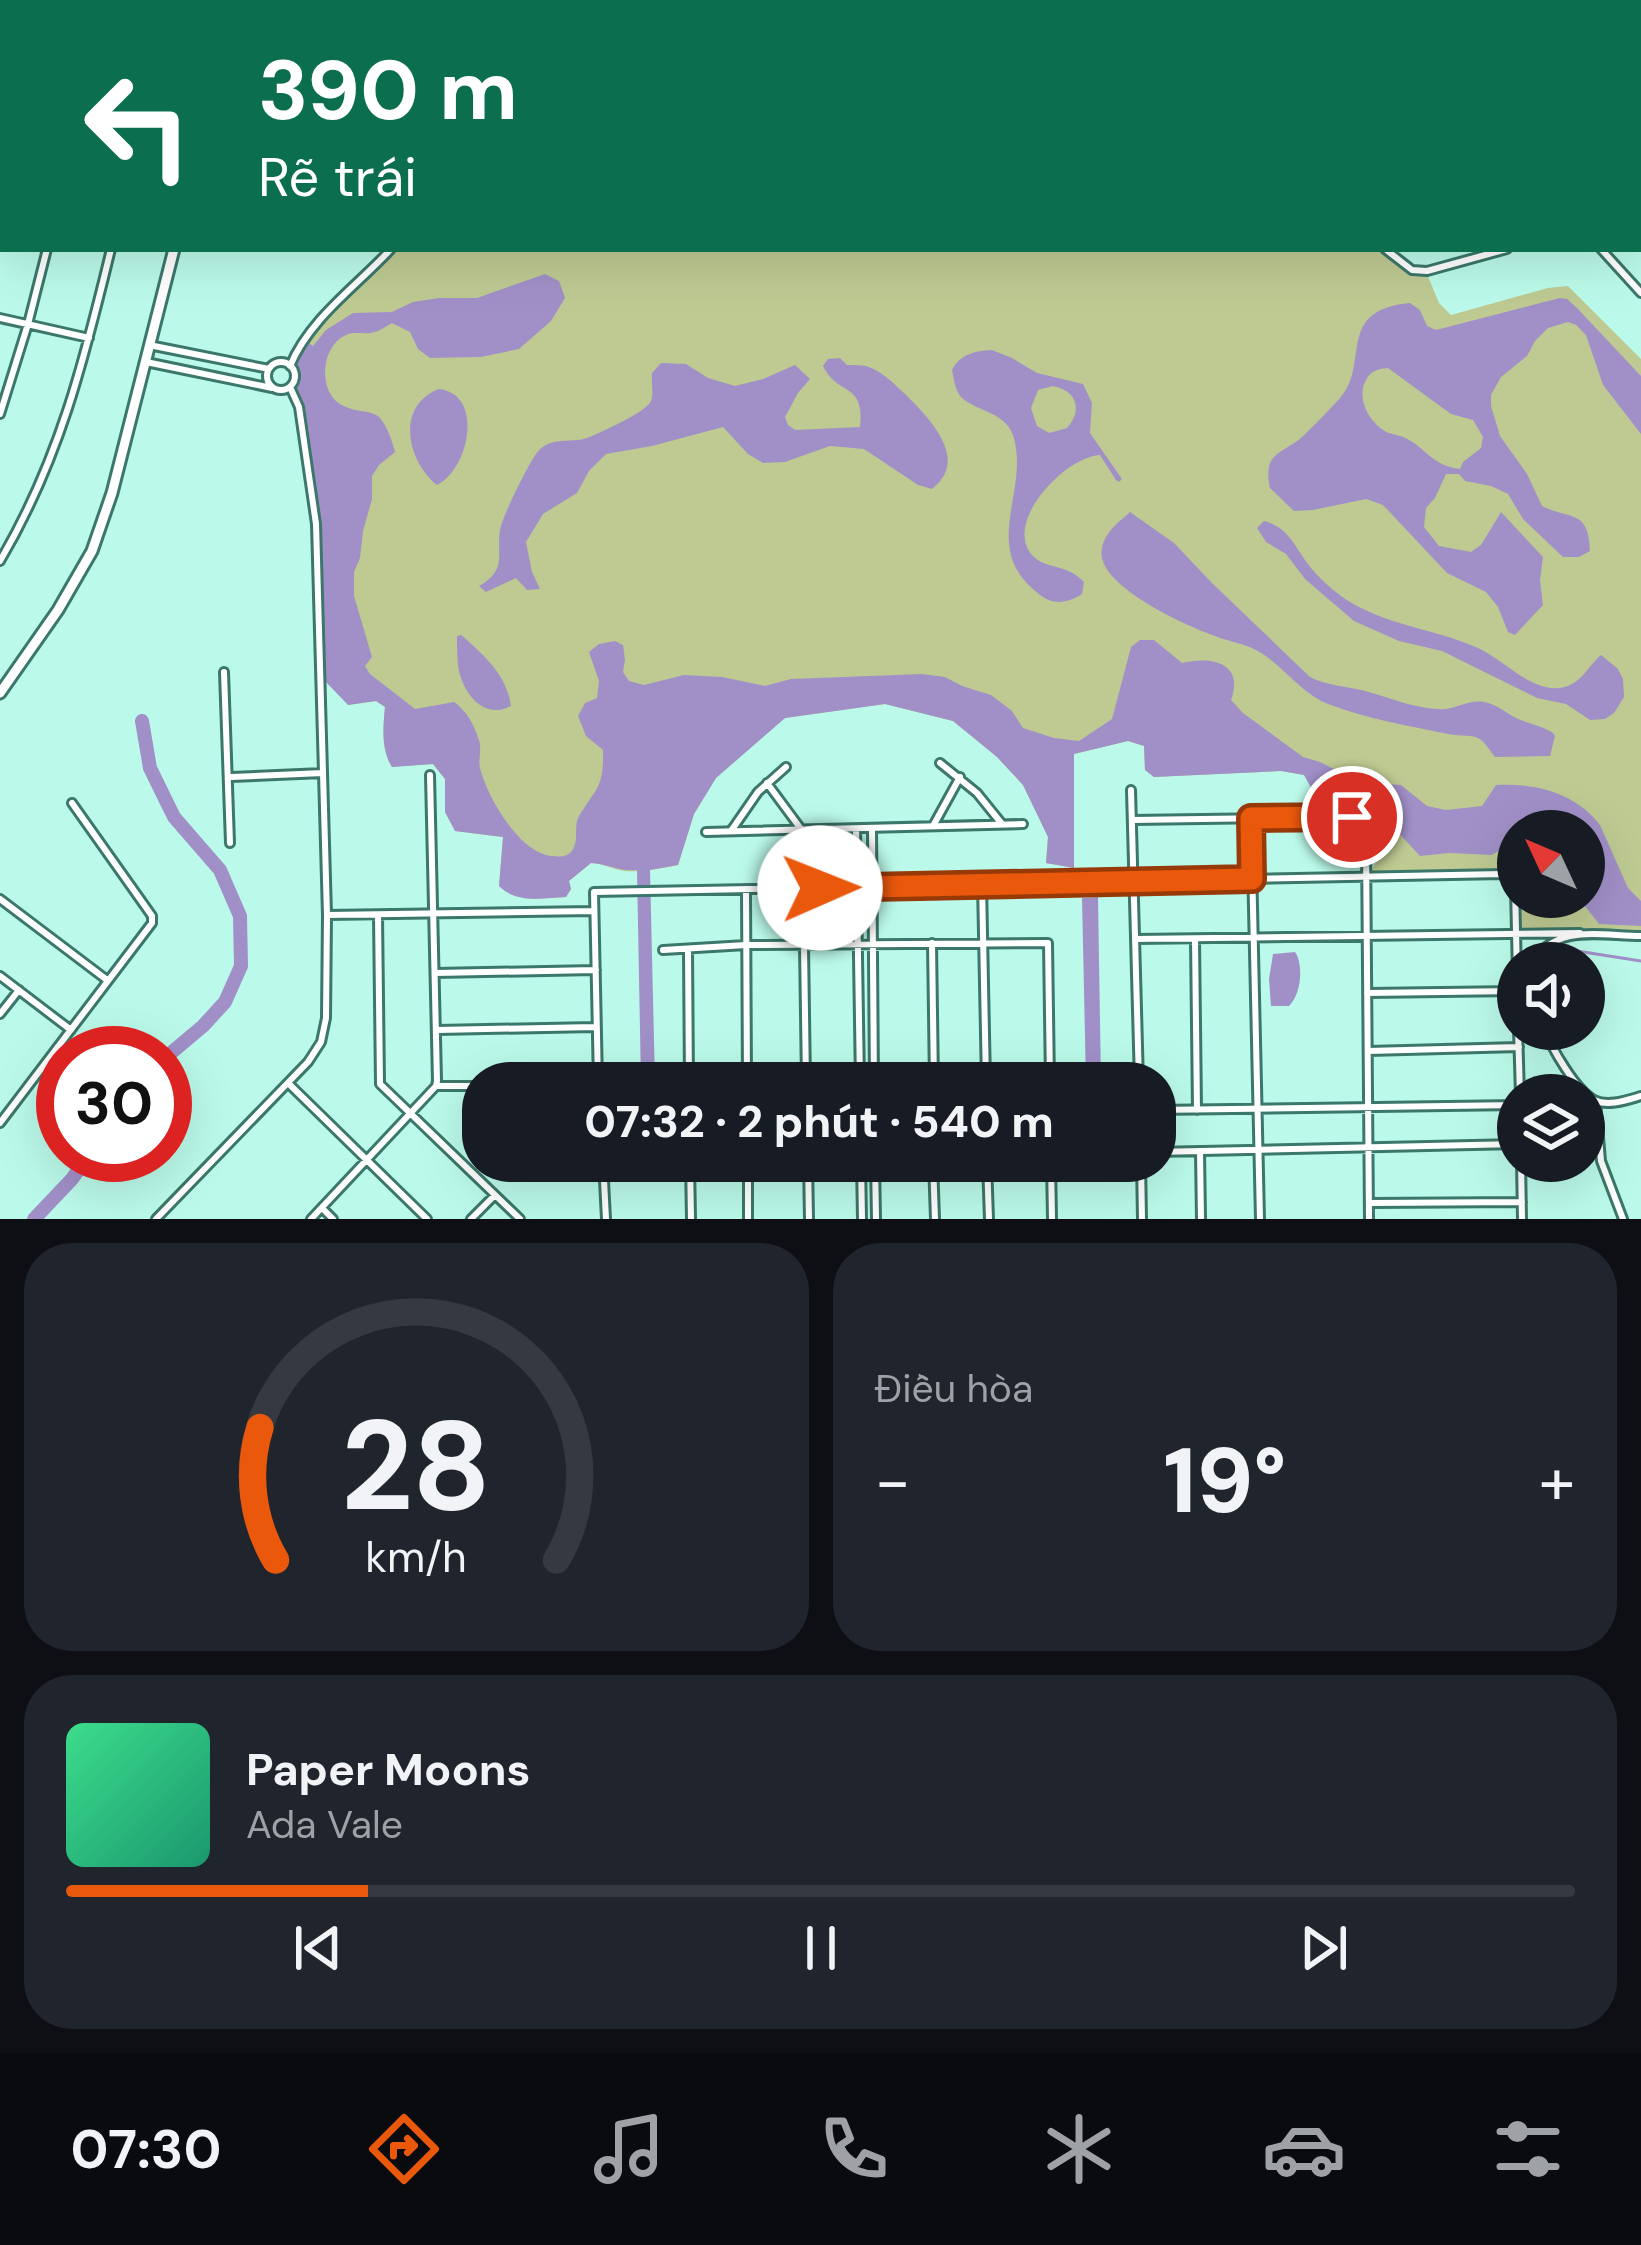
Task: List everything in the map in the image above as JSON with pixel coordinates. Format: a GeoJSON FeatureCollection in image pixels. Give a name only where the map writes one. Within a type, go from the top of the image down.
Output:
{"type":"FeatureCollection","features":[{"type":"Feature","properties":{"kind":"street"},"geometry":{"type":"LineString","coordinates":[[0,414],[45,252]]}},
{"type":"Feature","properties":{"kind":"street"},"geometry":{"type":"LineString","coordinates":[[0,561],[65,423],[110,252]]}},
{"type":"Feature","properties":{"kind":"street"},"geometry":{"type":"LineString","coordinates":[[0,693],[92,551],[112,494],[173,252]]}},
{"type":"Feature","properties":{"kind":"street"},"geometry":{"type":"LineString","coordinates":[[290,366],[319,321],[388,252]]}},
{"type":"Feature","properties":{"kind":"street"},"geometry":{"type":"LineString","coordinates":[[1389,252],[1412,270],[1427,271],[1497,252]]}},
{"type":"Feature","properties":{"kind":"street"},"geometry":{"type":"LineString","coordinates":[[1603,252],[1641,293]]}},
{"type":"Feature","properties":{"kind":"street"},"geometry":{"type":"LineString","coordinates":[[0,318],[89,338]]}},
{"type":"Feature","properties":{"kind":"street"},"geometry":{"type":"LineString","coordinates":[[149,345],[268,369],[279,362],[295,374],[290,387],[298,407],[316,524],[327,915],[326,1018],[321,1042],[308,1062],[156,1219]]}},
{"type":"Feature","properties":{"kind":"street"},"geometry":{"type":"LineString","coordinates":[[146,362],[282,390],[290,387]]}},
{"type":"Feature","properties":{"kind":"street"},"geometry":{"type":"LineString","coordinates":[[268,369],[272,388]]}},
{"type":"Feature","properties":{"kind":"street"},"geometry":{"type":"LineString","coordinates":[[224,671],[230,843]]}},
{"type":"Feature","properties":{"kind":"street"},"geometry":{"type":"LineString","coordinates":[[940,763],[977,794],[1002,824]]}},
{"type":"Feature","properties":{"kind":"street"},"geometry":{"type":"LineString","coordinates":[[731,831],[746,807],[786,767]]}},
{"type":"Feature","properties":{"kind":"street"},"geometry":{"type":"LineString","coordinates":[[229,778],[323,773]]}},
{"type":"Feature","properties":{"kind":"street"},"geometry":{"type":"LineString","coordinates":[[311,1219],[436,1086],[430,775]]}},
{"type":"Feature","properties":{"kind":"street"},"geometry":{"type":"LineString","coordinates":[[933,826],[959,777]]}},
{"type":"Feature","properties":{"kind":"street"},"geometry":{"type":"LineString","coordinates":[[767,783],[801,830]]}},
{"type":"Feature","properties":{"kind":"street"},"geometry":{"type":"LineString","coordinates":[[1131,790],[1138,1062]]}},
{"type":"Feature","properties":{"kind":"street"},"geometry":{"type":"LineString","coordinates":[[72,803],[152,916],[152,923],[74,1026]]}},
{"type":"Feature","properties":{"kind":"street"},"geometry":{"type":"LineString","coordinates":[[1251,818],[1259,1219]]}},
{"type":"Feature","properties":{"kind":"street"},"geometry":{"type":"LineString","coordinates":[[1132,820],[1358,818],[1363,824],[1369,1219]]}},
{"type":"Feature","properties":{"kind":"street"},"geometry":{"type":"LineString","coordinates":[[706,832],[1023,824]]}},
{"type":"Feature","properties":{"kind":"street"},"geometry":{"type":"LineString","coordinates":[[856,828],[860,1062]]}},
{"type":"Feature","properties":{"kind":"street"},"geometry":{"type":"LineString","coordinates":[[872,828],[874,1062]]}},
{"type":"Feature","properties":{"kind":"street"},"geometry":{"type":"LineString","coordinates":[[598,1062],[594,892],[1507,875],[1515,887],[1516,942]]}},
{"type":"Feature","properties":{"kind":"street"},"geometry":{"type":"LineString","coordinates":[[982,884],[986,1062]]}},
{"type":"Feature","properties":{"kind":"street"},"geometry":{"type":"LineString","coordinates":[[746,889],[747,1062]]}},
{"type":"Feature","properties":{"kind":"street"},"geometry":{"type":"LineString","coordinates":[[0,898],[108,981]]}},
{"type":"Feature","properties":{"kind":"street"},"geometry":{"type":"LineString","coordinates":[[327,915],[595,911]]}},
{"type":"Feature","properties":{"kind":"street"},"geometry":{"type":"LineString","coordinates":[[378,915],[380,1084],[520,1219]]}},
{"type":"Feature","properties":{"kind":"street"},"geometry":{"type":"LineString","coordinates":[[1554,942],[1580,933]]}},
{"type":"Feature","properties":{"kind":"street"},"geometry":{"type":"LineString","coordinates":[[1135,939],[1641,936]]}},
{"type":"Feature","properties":{"kind":"street"},"geometry":{"type":"LineString","coordinates":[[1195,938],[1197,1110]]}},
{"type":"Feature","properties":{"kind":"street"},"geometry":{"type":"LineString","coordinates":[[932,943],[934,1062]]}},
{"type":"Feature","properties":{"kind":"street"},"geometry":{"type":"LineString","coordinates":[[663,950],[1048,943],[1050,1062]]}},
{"type":"Feature","properties":{"kind":"street"},"geometry":{"type":"LineString","coordinates":[[804,945],[806,1062]]}},
{"type":"Feature","properties":{"kind":"street"},"geometry":{"type":"LineString","coordinates":[[688,949],[689,1062]]}},
{"type":"Feature","properties":{"kind":"street"},"geometry":{"type":"LineString","coordinates":[[435,973],[596,970]]}},
{"type":"Feature","properties":{"kind":"street"},"geometry":{"type":"LineString","coordinates":[[0,976],[66,1026]]}},
{"type":"Feature","properties":{"kind":"street"},"geometry":{"type":"LineString","coordinates":[[0,1014],[19,990]]}},
{"type":"Feature","properties":{"kind":"street"},"geometry":{"type":"LineString","coordinates":[[1367,993],[1497,992]]}},
{"type":"Feature","properties":{"kind":"street"},"geometry":{"type":"LineString","coordinates":[[437,1030],[597,1027]]}},
{"type":"Feature","properties":{"kind":"street"},"geometry":{"type":"LineString","coordinates":[[1368,1051],[1497,1048]]}},
{"type":"Feature","properties":{"kind":"street"},"geometry":{"type":"LineString","coordinates":[[0,1123],[36,1076]]}},
{"type":"Feature","properties":{"kind":"street"},"geometry":{"type":"LineString","coordinates":[[288,1083],[427,1219]]}},
{"type":"Feature","properties":{"kind":"street"},"geometry":{"type":"LineString","coordinates":[[436,1086],[462,1085]]}},
{"type":"Feature","properties":{"kind":"street"},"geometry":{"type":"LineString","coordinates":[[1605,1102],[1641,1096]]}},
{"type":"Feature","properties":{"kind":"street"},"geometry":{"type":"LineString","coordinates":[[1176,1110],[1497,1105]]}},
{"type":"Feature","properties":{"kind":"street"},"geometry":{"type":"LineString","coordinates":[[1176,1152],[1497,1145]]}},
{"type":"Feature","properties":{"kind":"street"},"geometry":{"type":"LineString","coordinates":[[1200,1151],[1202,1219]]}},
{"type":"Feature","properties":{"kind":"street"},"geometry":{"type":"LineString","coordinates":[[1605,1172],[1623,1219]]}},
{"type":"Feature","properties":{"kind":"street"},"geometry":{"type":"LineString","coordinates":[[604,1182],[606,1219]]}},
{"type":"Feature","properties":{"kind":"street"},"geometry":{"type":"LineString","coordinates":[[690,1182],[691,1219]]}},
{"type":"Feature","properties":{"kind":"street"},"geometry":{"type":"LineString","coordinates":[[748,1182],[748,1219]]}},
{"type":"Feature","properties":{"kind":"street"},"geometry":{"type":"LineString","coordinates":[[808,1182],[809,1219]]}},
{"type":"Feature","properties":{"kind":"street"},"geometry":{"type":"LineString","coordinates":[[861,1182],[862,1219]]}},
{"type":"Feature","properties":{"kind":"street"},"geometry":{"type":"LineString","coordinates":[[875,1182],[876,1219]]}},
{"type":"Feature","properties":{"kind":"street"},"geometry":{"type":"LineString","coordinates":[[934,1182],[935,1219]]}},
{"type":"Feature","properties":{"kind":"street"},"geometry":{"type":"LineString","coordinates":[[988,1182],[988,1219]]}},
{"type":"Feature","properties":{"kind":"street"},"geometry":{"type":"LineString","coordinates":[[1052,1182],[1052,1219]]}},
{"type":"Feature","properties":{"kind":"street"},"geometry":{"type":"LineString","coordinates":[[1141,1182],[1142,1219]]}},
{"type":"Feature","properties":{"kind":"street"},"geometry":{"type":"LineString","coordinates":[[1522,1182],[1522,1219]]}},
{"type":"Feature","properties":{"kind":"street"},"geometry":{"type":"LineString","coordinates":[[471,1219],[495,1195]]}},
{"type":"Feature","properties":{"kind":"street"},"geometry":{"type":"LineString","coordinates":[[1369,1202],[1522,1202]]}},
{"type":"Feature","properties":{"kind":"street"},"geometry":{"type":"LineString","coordinates":[[322,1208],[333,1219]]}},
{"type":"Feature","properties":{"kind":"green space"},"geometry":{"type":"Polygon","coordinates":[[[392,252],[1385,252],[1405,269],[1427,274],[1439,303],[1451,315],[1568,286],[1641,359],[1641,934],[1518,931],[1518,918],[1605,918],[1605,810],[1497,810],[1497,874],[1369,874],[1378,852],[1378,822],[1375,811],[1362,800],[1317,798],[1304,775],[1281,771],[1154,777],[1145,770],[1144,746],[1128,741],[1074,754],[1074,868],[1046,863],[1048,837],[1023,785],[997,757],[953,721],[885,704],[785,718],[716,778],[694,814],[678,865],[632,871],[591,863],[569,881],[566,897],[531,899],[506,892],[499,886],[503,837],[455,831],[445,812],[445,779],[433,764],[392,767],[388,760],[385,707],[376,701],[348,705],[313,474],[293,387],[297,372],[293,366],[326,318],[392,252]]]}},
{"type":"Feature","properties":{"kind":"shaded area"},"geometry":{"type":"Polygon","coordinates":[[[545,274],[559,281],[565,298],[551,321],[519,349],[481,357],[430,358],[418,349],[410,332],[392,323],[338,340],[328,356],[325,375],[336,401],[379,417],[395,452],[372,476],[372,499],[354,572],[354,596],[372,657],[365,666],[415,709],[454,702],[463,710],[479,740],[480,768],[490,794],[518,836],[542,853],[563,856],[571,852],[577,820],[601,779],[603,750],[586,736],[578,716],[585,703],[597,698],[599,681],[589,652],[615,641],[623,645],[623,672],[629,681],[644,685],[684,675],[765,686],[791,679],[922,674],[945,677],[991,695],[1012,711],[1023,728],[1079,741],[1112,719],[1131,647],[1140,640],[1154,640],[1182,663],[1203,660],[1222,665],[1233,677],[1231,700],[1243,713],[1303,757],[1359,782],[1401,785],[1427,806],[1446,810],[1482,806],[1496,785],[1539,788],[1585,810],[1497,810],[1497,852],[1492,855],[1420,856],[1371,803],[1349,797],[1317,798],[1304,775],[1281,771],[1154,777],[1145,770],[1144,746],[1128,741],[1074,754],[1074,868],[1046,863],[1048,837],[1023,785],[953,721],[885,704],[785,718],[716,778],[694,814],[678,865],[650,870],[655,1062],[641,1062],[637,870],[591,863],[569,881],[566,897],[531,899],[506,892],[499,886],[503,837],[455,831],[445,812],[445,779],[433,764],[392,767],[388,760],[385,707],[376,701],[348,705],[323,679],[318,525],[293,366],[306,341],[313,346],[326,330],[353,313],[392,312],[439,298],[477,298],[545,274]]]}},
{"type":"Feature","properties":{"kind":"shaded area"},"geometry":{"type":"Polygon","coordinates":[[[1567,299],[1641,376],[1641,434],[1603,385],[1586,335],[1568,322],[1548,328],[1527,356],[1501,377],[1491,395],[1500,436],[1527,474],[1542,506],[1582,522],[1590,551],[1563,557],[1523,519],[1508,494],[1465,481],[1459,474],[1446,474],[1426,508],[1424,527],[1439,546],[1471,552],[1481,545],[1501,512],[1543,557],[1543,605],[1515,635],[1508,632],[1486,592],[1447,573],[1383,505],[1366,499],[1294,511],[1270,488],[1268,471],[1274,457],[1306,433],[1349,384],[1358,340],[1371,316],[1410,303],[1420,310],[1427,326],[1436,330],[1567,299]],[[1388,368],[1374,371],[1365,382],[1364,403],[1379,427],[1460,469],[1481,448],[1483,437],[1473,420],[1451,414],[1388,368]]]}},
{"type":"Feature","properties":{"kind":"shaded area"},"geometry":{"type":"Polygon","coordinates":[[[992,350],[1037,373],[1083,384],[1092,403],[1090,433],[1122,479],[1116,480],[1100,455],[1086,458],[1055,479],[1031,510],[1026,543],[1034,557],[1084,582],[1082,594],[1061,602],[1044,598],[1021,576],[1012,558],[1009,539],[1017,456],[1013,435],[1004,421],[968,402],[956,388],[955,365],[964,357],[992,350]],[[1053,386],[1038,390],[1031,408],[1037,426],[1049,433],[1067,428],[1076,408],[1068,392],[1053,386]]]}},
{"type":"Feature","properties":{"kind":"shaded area"},"geometry":{"type":"Polygon","coordinates":[[[840,358],[847,365],[866,366],[882,374],[934,426],[947,452],[947,465],[932,489],[918,485],[864,449],[830,446],[785,462],[763,463],[723,427],[606,454],[577,493],[543,514],[526,542],[540,589],[527,590],[516,578],[486,592],[479,586],[494,574],[502,523],[536,454],[554,442],[587,438],[641,411],[651,401],[652,373],[661,363],[686,364],[708,378],[735,386],[795,365],[810,379],[785,417],[788,425],[795,430],[860,427],[858,402],[823,366],[828,359],[840,358]]]}},
{"type":"Feature","properties":{"kind":"shaded area"},"geometry":{"type":"Polygon","coordinates":[[[439,389],[462,404],[467,432],[458,464],[437,485],[418,462],[410,434],[416,408],[439,389]]]}},
{"type":"Feature","properties":{"kind":"shaded area"},"geometry":{"type":"Polygon","coordinates":[[[1130,512],[1174,543],[1310,677],[1428,708],[1489,703],[1553,733],[1550,756],[1495,757],[1476,737],[1389,722],[1331,705],[1256,650],[1163,613],[1126,589],[1103,562],[1106,537],[1130,512]]]}},
{"type":"Feature","properties":{"kind":"shaded area"},"geometry":{"type":"Polygon","coordinates":[[[1264,521],[1285,532],[1319,577],[1357,606],[1478,648],[1549,688],[1573,683],[1601,655],[1618,669],[1624,697],[1614,713],[1590,720],[1566,704],[1537,698],[1442,651],[1399,641],[1354,621],[1305,579],[1286,554],[1266,542],[1257,528],[1264,521]]]}},
{"type":"Feature","properties":{"kind":"shaded area"},"geometry":{"type":"Polygon","coordinates":[[[457,636],[499,675],[511,706],[491,710],[469,694],[458,666],[457,636]]]}},
{"type":"Feature","properties":{"kind":"shaded area"},"geometry":{"type":"Polygon","coordinates":[[[1605,836],[1628,888],[1641,901],[1641,926],[1599,924],[1594,918],[1605,918],[1605,836]]]}},
{"type":"Feature","properties":{"kind":"shaded area"},"geometry":{"type":"Polygon","coordinates":[[[1098,897],[1101,1062],[1086,1062],[1082,898],[1098,897]]]}},
{"type":"Feature","properties":{"kind":"shaded area"},"geometry":{"type":"Polygon","coordinates":[[[1295,952],[1300,972],[1296,995],[1289,1006],[1271,1006],[1273,954],[1295,952]]]}},
{"type":"Feature","properties":{"kind":"waterway"},"geometry":{"type":"LineString","coordinates":[[142,721],[150,768],[174,817],[220,870],[240,916],[241,966],[225,1002],[192,1035]]}},
{"type":"Feature","properties":{"kind":"waterway"},"geometry":{"type":"LineString","coordinates":[[1605,955],[1641,961]]}},
{"type":"Feature","properties":{"kind":"waterway"},"geometry":{"type":"LineString","coordinates":[[34,1219],[69,1182]]}},
{"type":"Feature","properties":{"kind":"route"},"geometry":{"type":"LineString","coordinates":[[820,888],[1252,879],[1251,818],[1352,817]]}}]}
